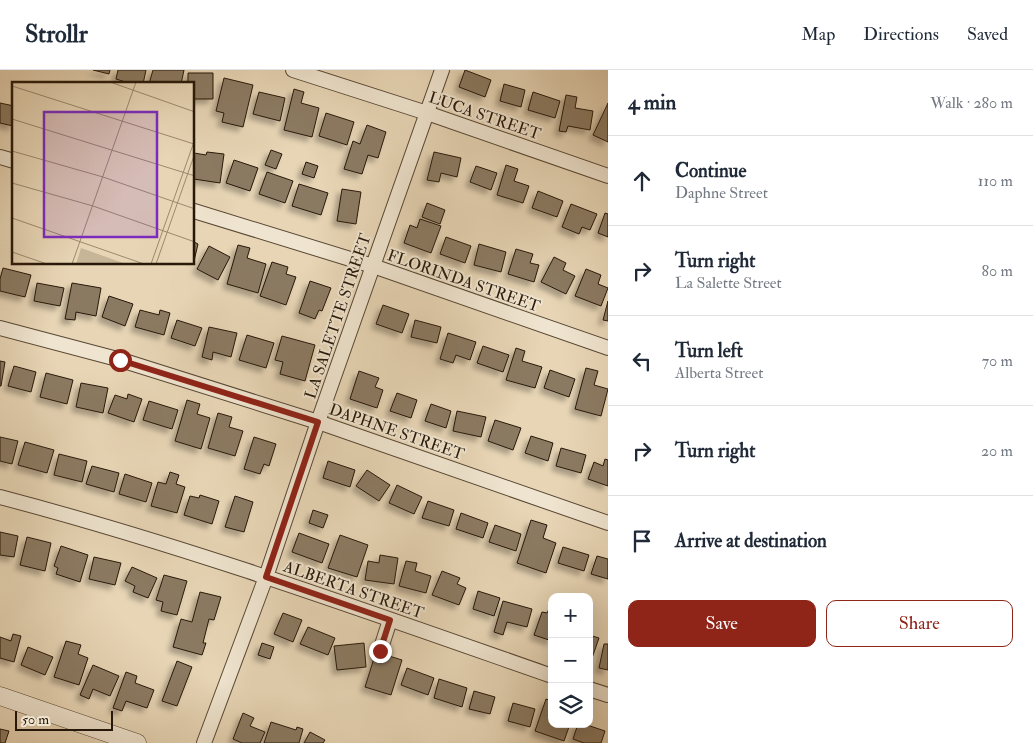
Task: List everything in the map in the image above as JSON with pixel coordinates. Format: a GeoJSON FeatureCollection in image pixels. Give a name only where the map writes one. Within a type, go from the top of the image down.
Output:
{"type":"FeatureCollection","features":[{"type":"Feature","properties":{"kind":"street","name":"LUCA STREET"},"geometry":{"type":"LineString","coordinates":[[293,70],[427,113],[608,176]]}},
{"type":"Feature","properties":{"kind":"street","name":"LA SALETTE STREET"},"geometry":{"type":"LineString","coordinates":[[204,743],[266,577],[318,422],[442,70]]}},
{"type":"Feature","properties":{"kind":"street","name":"FLORINDA STREET"},"geometry":{"type":"LineString","coordinates":[[195,211],[373,266],[608,348]]}},
{"type":"Feature","properties":{"kind":"street","name":"DAPHNE STREET"},"geometry":{"type":"LineString","coordinates":[[0,328],[120,360],[318,422],[608,523]]}},
{"type":"Feature","properties":{"kind":"street","name":"ALBERTA STREET"},"geometry":{"type":"LineString","coordinates":[[0,497],[63,514],[266,577],[548,675]]}},
{"type":"Feature","properties":{"kind":"street"},"geometry":{"type":"LineString","coordinates":[[380,651],[390,620]]}},
{"type":"Feature","properties":{"kind":"street"},"geometry":{"type":"LineString","coordinates":[[593,690],[608,695]]}},
{"type":"Feature","properties":{"kind":"street"},"geometry":{"type":"LineString","coordinates":[[0,696],[137,743]]}},
{"type":"Feature","properties":{"kind":"building"},"geometry":{"type":"Polygon","coordinates":[[[93,70],[110,70],[109,74],[93,70]]]}},
{"type":"Feature","properties":{"kind":"building"},"geometry":{"type":"Polygon","coordinates":[[[118,70],[146,70],[143,82],[126,82],[116,79],[118,70]]]}},
{"type":"Feature","properties":{"kind":"building"},"geometry":{"type":"Polygon","coordinates":[[[153,70],[184,70],[181,82],[150,82],[153,70]]]}},
{"type":"Feature","properties":{"kind":"building"},"geometry":{"type":"Polygon","coordinates":[[[465,70],[491,80],[485,97],[459,87],[465,70]]]}},
{"type":"Feature","properties":{"kind":"building"},"geometry":{"type":"Polygon","coordinates":[[[188,73],[213,73],[213,99],[195,99],[195,82],[188,82],[188,73]]]}},
{"type":"Feature","properties":{"kind":"building"},"geometry":{"type":"Polygon","coordinates":[[[224,78],[253,85],[243,127],[222,122],[224,113],[216,111],[224,78]]]}},
{"type":"Feature","properties":{"kind":"building"},"geometry":{"type":"Polygon","coordinates":[[[504,84],[525,90],[521,107],[500,101],[504,84]]]}},
{"type":"Feature","properties":{"kind":"building"},"geometry":{"type":"Polygon","coordinates":[[[294,89],[304,92],[301,103],[319,108],[312,137],[284,130],[294,89]]]}},
{"type":"Feature","properties":{"kind":"building"},"geometry":{"type":"Polygon","coordinates":[[[259,92],[285,98],[280,121],[253,114],[259,92]]]}},
{"type":"Feature","properties":{"kind":"building"},"geometry":{"type":"Polygon","coordinates":[[[533,92],[560,101],[555,118],[528,110],[533,92]]]}},
{"type":"Feature","properties":{"kind":"building"},"geometry":{"type":"Polygon","coordinates":[[[566,95],[577,97],[575,108],[593,111],[590,130],[568,126],[566,132],[559,131],[566,95]]]}},
{"type":"Feature","properties":{"kind":"building"},"geometry":{"type":"Polygon","coordinates":[[[0,103],[12,106],[12,126],[0,123],[0,103]]]}},
{"type":"Feature","properties":{"kind":"building"},"geometry":{"type":"Polygon","coordinates":[[[608,103],[608,142],[593,135],[608,103]]]}},
{"type":"Feature","properties":{"kind":"building"},"geometry":{"type":"Polygon","coordinates":[[[326,113],[354,122],[347,145],[319,136],[326,113]]]}},
{"type":"Feature","properties":{"kind":"building"},"geometry":{"type":"Polygon","coordinates":[[[367,125],[386,132],[378,158],[368,155],[362,174],[344,169],[353,141],[360,144],[367,125]]]}},
{"type":"Feature","properties":{"kind":"building"},"geometry":{"type":"Polygon","coordinates":[[[271,150],[282,154],[276,169],[265,165],[271,150]]]}},
{"type":"Feature","properties":{"kind":"building"},"geometry":{"type":"Polygon","coordinates":[[[207,152],[224,154],[220,183],[195,179],[195,153],[206,155],[207,152]]]}},
{"type":"Feature","properties":{"kind":"building"},"geometry":{"type":"Polygon","coordinates":[[[434,152],[461,158],[457,177],[441,173],[439,182],[427,180],[434,152]]]}},
{"type":"Feature","properties":{"kind":"building"},"geometry":{"type":"Polygon","coordinates":[[[234,160],[258,168],[250,191],[226,183],[234,160]]]}},
{"type":"Feature","properties":{"kind":"building"},"geometry":{"type":"Polygon","coordinates":[[[306,162],[318,166],[314,178],[302,174],[306,162]]]}},
{"type":"Feature","properties":{"kind":"building"},"geometry":{"type":"Polygon","coordinates":[[[506,165],[518,169],[514,181],[529,186],[523,203],[497,195],[506,165]]]}},
{"type":"Feature","properties":{"kind":"building"},"geometry":{"type":"Polygon","coordinates":[[[476,166],[497,173],[491,190],[470,182],[476,166]]]}},
{"type":"Feature","properties":{"kind":"building"},"geometry":{"type":"Polygon","coordinates":[[[267,172],[293,181],[285,203],[259,194],[267,172]]]}},
{"type":"Feature","properties":{"kind":"building"},"geometry":{"type":"Polygon","coordinates":[[[299,184],[328,193],[321,215],[292,206],[299,184]]]}},
{"type":"Feature","properties":{"kind":"building"},"geometry":{"type":"Polygon","coordinates":[[[342,189],[361,192],[356,224],[337,221],[342,189]]]}},
{"type":"Feature","properties":{"kind":"building"},"geometry":{"type":"Polygon","coordinates":[[[538,191],[563,201],[557,217],[532,208],[538,191]]]}},
{"type":"Feature","properties":{"kind":"building"},"geometry":{"type":"Polygon","coordinates":[[[427,203],[445,210],[440,224],[422,217],[427,203]]]}},
{"type":"Feature","properties":{"kind":"building"},"geometry":{"type":"Polygon","coordinates":[[[571,204],[597,214],[590,230],[582,227],[579,234],[562,227],[571,204]]]}},
{"type":"Feature","properties":{"kind":"building"},"geometry":{"type":"Polygon","coordinates":[[[605,213],[608,214],[608,237],[598,233],[605,213]]]}},
{"type":"Feature","properties":{"kind":"building"},"geometry":{"type":"Polygon","coordinates":[[[420,219],[441,226],[431,253],[404,243],[410,225],[417,228],[420,219]]]}},
{"type":"Feature","properties":{"kind":"building"},"geometry":{"type":"Polygon","coordinates":[[[446,237],[471,246],[465,263],[440,254],[446,237]]]}},
{"type":"Feature","properties":{"kind":"building"},"geometry":{"type":"Polygon","coordinates":[[[195,242],[198,244],[195,257],[195,242]]]}},
{"type":"Feature","properties":{"kind":"building"},"geometry":{"type":"Polygon","coordinates":[[[479,244],[506,252],[501,272],[474,265],[479,244]]]}},
{"type":"Feature","properties":{"kind":"building"},"geometry":{"type":"Polygon","coordinates":[[[238,245],[250,248],[247,258],[266,264],[258,293],[227,284],[238,245]]]}},
{"type":"Feature","properties":{"kind":"building"},"geometry":{"type":"Polygon","coordinates":[[[209,246],[230,257],[218,280],[197,269],[209,246]]]}},
{"type":"Feature","properties":{"kind":"building"},"geometry":{"type":"Polygon","coordinates":[[[516,249],[533,254],[530,263],[539,265],[534,282],[508,274],[516,249]]]}},
{"type":"Feature","properties":{"kind":"building"},"geometry":{"type":"Polygon","coordinates":[[[554,257],[566,263],[563,270],[575,276],[566,294],[541,282],[554,257]]]}},
{"type":"Feature","properties":{"kind":"building"},"geometry":{"type":"Polygon","coordinates":[[[272,262],[288,267],[286,274],[296,277],[286,305],[260,296],[272,262]]]}},
{"type":"Feature","properties":{"kind":"building"},"geometry":{"type":"Polygon","coordinates":[[[3,268],[31,275],[25,297],[0,291],[0,279],[3,268]]]}},
{"type":"Feature","properties":{"kind":"building"},"geometry":{"type":"Polygon","coordinates":[[[586,269],[601,275],[598,284],[608,288],[601,306],[575,296],[586,269]]]}},
{"type":"Feature","properties":{"kind":"building"},"geometry":{"type":"Polygon","coordinates":[[[310,281],[331,288],[322,311],[319,310],[315,319],[299,313],[310,281]]]}},
{"type":"Feature","properties":{"kind":"building"},"geometry":{"type":"Polygon","coordinates":[[[37,283],[64,288],[60,306],[34,301],[37,283]]]}},
{"type":"Feature","properties":{"kind":"building"},"geometry":{"type":"Polygon","coordinates":[[[72,283],[101,288],[96,316],[76,312],[75,320],[65,319],[72,283]]]}},
{"type":"Feature","properties":{"kind":"building"},"geometry":{"type":"Polygon","coordinates":[[[109,296],[133,304],[125,326],[102,317],[109,296]]]}},
{"type":"Feature","properties":{"kind":"building"},"geometry":{"type":"Polygon","coordinates":[[[608,301],[608,321],[603,320],[608,301]]]}},
{"type":"Feature","properties":{"kind":"building"},"geometry":{"type":"Polygon","coordinates":[[[383,305],[409,314],[402,333],[376,324],[383,305]]]}},
{"type":"Feature","properties":{"kind":"building"},"geometry":{"type":"Polygon","coordinates":[[[140,310],[159,315],[160,310],[170,313],[164,335],[135,327],[140,310]]]}},
{"type":"Feature","properties":{"kind":"building"},"geometry":{"type":"Polygon","coordinates":[[[177,320],[202,328],[195,346],[171,338],[177,320]]]}},
{"type":"Feature","properties":{"kind":"building"},"geometry":{"type":"Polygon","coordinates":[[[415,320],[441,327],[437,343],[411,337],[415,320]]]}},
{"type":"Feature","properties":{"kind":"building"},"geometry":{"type":"Polygon","coordinates":[[[209,327],[237,333],[231,357],[213,352],[212,360],[202,357],[209,327]]]}},
{"type":"Feature","properties":{"kind":"building"},"geometry":{"type":"Polygon","coordinates":[[[448,333],[476,342],[470,360],[456,355],[453,363],[440,359],[448,333]]]}},
{"type":"Feature","properties":{"kind":"building"},"geometry":{"type":"Polygon","coordinates":[[[247,335],[274,343],[266,368],[239,360],[247,335]]]}},
{"type":"Feature","properties":{"kind":"building"},"geometry":{"type":"Polygon","coordinates":[[[282,336],[315,345],[305,381],[280,374],[283,362],[275,360],[282,336]]]}},
{"type":"Feature","properties":{"kind":"building"},"geometry":{"type":"Polygon","coordinates":[[[483,346],[509,355],[503,372],[477,363],[483,346]]]}},
{"type":"Feature","properties":{"kind":"building"},"geometry":{"type":"Polygon","coordinates":[[[516,348],[525,351],[522,361],[542,367],[535,388],[506,380],[516,348]]]}},
{"type":"Feature","properties":{"kind":"building"},"geometry":{"type":"Polygon","coordinates":[[[0,361],[5,362],[1,386],[0,386],[0,361]]]}},
{"type":"Feature","properties":{"kind":"building"},"geometry":{"type":"Polygon","coordinates":[[[14,366],[36,372],[31,392],[8,386],[14,366]]]}},
{"type":"Feature","properties":{"kind":"building"},"geometry":{"type":"Polygon","coordinates":[[[586,368],[598,371],[594,385],[608,389],[601,416],[575,409],[586,368]]]}},
{"type":"Feature","properties":{"kind":"building"},"geometry":{"type":"Polygon","coordinates":[[[550,370],[575,379],[569,397],[544,388],[550,370]]]}},
{"type":"Feature","properties":{"kind":"building"},"geometry":{"type":"Polygon","coordinates":[[[359,371],[379,378],[375,387],[383,390],[377,408],[350,399],[359,371]]]}},
{"type":"Feature","properties":{"kind":"building"},"geometry":{"type":"Polygon","coordinates":[[[46,373],[73,380],[67,404],[40,397],[46,373]]]}},
{"type":"Feature","properties":{"kind":"building"},"geometry":{"type":"Polygon","coordinates":[[[81,383],[108,388],[103,413],[76,407],[81,383]]]}},
{"type":"Feature","properties":{"kind":"building"},"geometry":{"type":"Polygon","coordinates":[[[397,393],[417,400],[411,418],[390,411],[397,393]]]}},
{"type":"Feature","properties":{"kind":"building"},"geometry":{"type":"Polygon","coordinates":[[[128,394],[142,399],[134,422],[108,413],[115,395],[127,399],[128,394]]]}},
{"type":"Feature","properties":{"kind":"building"},"geometry":{"type":"Polygon","coordinates":[[[187,400],[200,404],[197,414],[210,418],[201,449],[175,441],[187,400]]]}},
{"type":"Feature","properties":{"kind":"building"},"geometry":{"type":"Polygon","coordinates":[[[149,401],[178,410],[172,429],[143,420],[149,401]]]}},
{"type":"Feature","properties":{"kind":"building"},"geometry":{"type":"Polygon","coordinates":[[[431,404],[451,411],[446,428],[425,421],[431,404]]]}},
{"type":"Feature","properties":{"kind":"building"},"geometry":{"type":"Polygon","coordinates":[[[457,411],[486,417],[481,437],[453,431],[457,411]]]}},
{"type":"Feature","properties":{"kind":"building"},"geometry":{"type":"Polygon","coordinates":[[[218,413],[232,417],[229,427],[243,431],[235,456],[208,448],[218,413]]]}},
{"type":"Feature","properties":{"kind":"building"},"geometry":{"type":"Polygon","coordinates":[[[495,420],[521,428],[513,450],[488,441],[495,420]]]}},
{"type":"Feature","properties":{"kind":"building"},"geometry":{"type":"Polygon","coordinates":[[[531,436],[553,443],[548,461],[525,453],[531,436]]]}},
{"type":"Feature","properties":{"kind":"building"},"geometry":{"type":"Polygon","coordinates":[[[0,437],[18,441],[12,464],[0,461],[0,437]]]}},
{"type":"Feature","properties":{"kind":"building"},"geometry":{"type":"Polygon","coordinates":[[[254,437],[276,444],[269,466],[264,464],[260,474],[244,469],[254,437]]]}},
{"type":"Feature","properties":{"kind":"building"},"geometry":{"type":"Polygon","coordinates":[[[25,442],[54,450],[47,473],[18,465],[25,442]]]}},
{"type":"Feature","properties":{"kind":"building"},"geometry":{"type":"Polygon","coordinates":[[[561,448],[586,455],[581,473],[556,466],[561,448]]]}},
{"type":"Feature","properties":{"kind":"building"},"geometry":{"type":"Polygon","coordinates":[[[59,454],[87,461],[82,482],[54,475],[59,454]]]}},
{"type":"Feature","properties":{"kind":"building"},"geometry":{"type":"Polygon","coordinates":[[[605,459],[608,460],[608,486],[588,479],[594,462],[603,466],[605,459]]]}},
{"type":"Feature","properties":{"kind":"building"},"geometry":{"type":"Polygon","coordinates":[[[328,461],[355,470],[350,487],[323,478],[328,461]]]}},
{"type":"Feature","properties":{"kind":"building"},"geometry":{"type":"Polygon","coordinates":[[[92,466],[119,473],[114,492],[86,484],[92,466]]]}},
{"type":"Feature","properties":{"kind":"building"},"geometry":{"type":"Polygon","coordinates":[[[367,470],[390,485],[379,501],[356,486],[367,470]]]}},
{"type":"Feature","properties":{"kind":"building"},"geometry":{"type":"Polygon","coordinates":[[[170,472],[179,475],[176,484],[185,487],[177,513],[151,506],[158,482],[166,484],[170,472]]]}},
{"type":"Feature","properties":{"kind":"building"},"geometry":{"type":"Polygon","coordinates":[[[125,474],[152,483],[146,502],[119,494],[125,474]]]}},
{"type":"Feature","properties":{"kind":"building"},"geometry":{"type":"Polygon","coordinates":[[[397,485],[422,497],[414,514],[389,503],[397,485]]]}},
{"type":"Feature","properties":{"kind":"building"},"geometry":{"type":"Polygon","coordinates":[[[200,495],[219,501],[212,524],[184,515],[190,496],[199,498],[200,495]]]}},
{"type":"Feature","properties":{"kind":"building"},"geometry":{"type":"Polygon","coordinates":[[[235,496],[253,502],[244,532],[225,527],[235,496]]]}},
{"type":"Feature","properties":{"kind":"building"},"geometry":{"type":"Polygon","coordinates":[[[428,501],[454,510],[449,526],[422,518],[428,501]]]}},
{"type":"Feature","properties":{"kind":"building"},"geometry":{"type":"Polygon","coordinates":[[[313,510],[328,515],[323,528],[309,523],[313,510]]]}},
{"type":"Feature","properties":{"kind":"building"},"geometry":{"type":"Polygon","coordinates":[[[461,513],[488,523],[483,538],[456,529],[461,513]]]}},
{"type":"Feature","properties":{"kind":"building"},"geometry":{"type":"Polygon","coordinates":[[[531,520],[547,525],[543,538],[556,543],[546,573],[517,563],[531,520]]]}},
{"type":"Feature","properties":{"kind":"building"},"geometry":{"type":"Polygon","coordinates":[[[495,525],[521,534],[516,551],[489,542],[495,525]]]}},
{"type":"Feature","properties":{"kind":"building"},"geometry":{"type":"Polygon","coordinates":[[[0,532],[18,536],[14,557],[0,555],[0,532]]]}},
{"type":"Feature","properties":{"kind":"building"},"geometry":{"type":"Polygon","coordinates":[[[299,533],[329,544],[322,563],[292,552],[299,533]]]}},
{"type":"Feature","properties":{"kind":"building"},"geometry":{"type":"Polygon","coordinates":[[[340,535],[368,545],[357,577],[328,568],[340,535]]]}},
{"type":"Feature","properties":{"kind":"building"},"geometry":{"type":"Polygon","coordinates":[[[27,537],[51,543],[45,571],[20,565],[27,537]]]}},
{"type":"Feature","properties":{"kind":"building"},"geometry":{"type":"Polygon","coordinates":[[[61,546],[88,555],[80,582],[56,574],[58,568],[54,566],[61,546]]]}},
{"type":"Feature","properties":{"kind":"building"},"geometry":{"type":"Polygon","coordinates":[[[563,547],[589,555],[584,571],[558,563],[563,547]]]}},
{"type":"Feature","properties":{"kind":"building"},"geometry":{"type":"Polygon","coordinates":[[[380,555],[398,558],[394,584],[365,580],[368,561],[379,563],[380,555]]]}},
{"type":"Feature","properties":{"kind":"building"},"geometry":{"type":"Polygon","coordinates":[[[597,556],[608,559],[608,579],[591,574],[597,556]]]}},
{"type":"Feature","properties":{"kind":"building"},"geometry":{"type":"Polygon","coordinates":[[[94,557],[121,563],[115,585],[89,579],[94,557]]]}},
{"type":"Feature","properties":{"kind":"building"},"geometry":{"type":"Polygon","coordinates":[[[406,561],[417,563],[415,571],[431,576],[426,593],[399,586],[406,561]]]}},
{"type":"Feature","properties":{"kind":"building"},"geometry":{"type":"Polygon","coordinates":[[[132,567],[157,578],[148,598],[133,592],[135,586],[125,581],[132,567]]]}},
{"type":"Feature","properties":{"kind":"building"},"geometry":{"type":"Polygon","coordinates":[[[442,571],[460,578],[457,584],[466,588],[459,605],[432,595],[442,571]]]}},
{"type":"Feature","properties":{"kind":"building"},"geometry":{"type":"Polygon","coordinates":[[[164,575],[187,581],[177,615],[161,611],[163,602],[156,600],[164,575]]]}},
{"type":"Feature","properties":{"kind":"building"},"geometry":{"type":"Polygon","coordinates":[[[478,591],[500,598],[494,616],[473,609],[478,591]]]}},
{"type":"Feature","properties":{"kind":"building"},"geometry":{"type":"Polygon","coordinates":[[[200,592],[221,597],[214,620],[209,619],[203,643],[206,643],[202,655],[173,647],[181,619],[192,622],[200,592]]]}},
{"type":"Feature","properties":{"kind":"building"},"geometry":{"type":"Polygon","coordinates":[[[503,601],[532,609],[527,627],[507,622],[503,635],[494,632],[503,601]]]}},
{"type":"Feature","properties":{"kind":"building"},"geometry":{"type":"Polygon","coordinates":[[[548,611],[548,640],[534,635],[542,612],[547,613],[548,611]]]}},
{"type":"Feature","properties":{"kind":"building"},"geometry":{"type":"Polygon","coordinates":[[[283,613],[302,620],[293,642],[274,634],[283,613]]]}},
{"type":"Feature","properties":{"kind":"building"},"geometry":{"type":"Polygon","coordinates":[[[308,627],[335,638],[328,655],[300,644],[308,627]]]}},
{"type":"Feature","properties":{"kind":"building"},"geometry":{"type":"Polygon","coordinates":[[[13,634],[21,636],[14,662],[0,658],[0,637],[11,641],[13,634]]]}},
{"type":"Feature","properties":{"kind":"building"},"geometry":{"type":"Polygon","coordinates":[[[593,636],[599,638],[593,655],[593,636]]]}},
{"type":"Feature","properties":{"kind":"building"},"geometry":{"type":"Polygon","coordinates":[[[66,641],[81,645],[78,654],[88,658],[79,685],[54,677],[66,641]]]}},
{"type":"Feature","properties":{"kind":"building"},"geometry":{"type":"Polygon","coordinates":[[[262,643],[274,647],[270,659],[258,655],[262,643]]]}},
{"type":"Feature","properties":{"kind":"building"},"geometry":{"type":"Polygon","coordinates":[[[364,643],[366,667],[337,670],[334,646],[364,643]]]}},
{"type":"Feature","properties":{"kind":"building"},"geometry":{"type":"Polygon","coordinates":[[[604,644],[608,644],[608,670],[599,668],[604,644]]]}},
{"type":"Feature","properties":{"kind":"building"},"geometry":{"type":"Polygon","coordinates":[[[28,647],[53,657],[45,675],[21,665],[28,647]]]}},
{"type":"Feature","properties":{"kind":"building"},"geometry":{"type":"Polygon","coordinates":[[[376,652],[402,660],[391,695],[365,687],[376,652]]]}},
{"type":"Feature","properties":{"kind":"building"},"geometry":{"type":"Polygon","coordinates":[[[177,661],[192,667],[177,706],[162,701],[177,661]]]}},
{"type":"Feature","properties":{"kind":"building"},"geometry":{"type":"Polygon","coordinates":[[[93,665],[119,676],[110,696],[93,689],[89,699],[80,695],[93,665]]]}},
{"type":"Feature","properties":{"kind":"building"},"geometry":{"type":"Polygon","coordinates":[[[407,668],[434,678],[428,695],[401,685],[407,668]]]}},
{"type":"Feature","properties":{"kind":"building"},"geometry":{"type":"Polygon","coordinates":[[[126,672],[137,676],[135,683],[154,690],[147,708],[126,701],[122,711],[113,708],[126,672]]]}},
{"type":"Feature","properties":{"kind":"building"},"geometry":{"type":"Polygon","coordinates":[[[439,679],[467,688],[462,707],[434,698],[439,679]]]}},
{"type":"Feature","properties":{"kind":"building"},"geometry":{"type":"Polygon","coordinates":[[[474,691],[495,697],[490,714],[469,709],[474,691]]]}},
{"type":"Feature","properties":{"kind":"building"},"geometry":{"type":"Polygon","coordinates":[[[546,699],[548,700],[548,728],[569,728],[564,741],[535,731],[546,699]]]}},
{"type":"Feature","properties":{"kind":"building"},"geometry":{"type":"Polygon","coordinates":[[[513,703],[535,709],[530,727],[508,721],[513,703]]]}},
{"type":"Feature","properties":{"kind":"building"},"geometry":{"type":"Polygon","coordinates":[[[243,713],[254,718],[250,726],[265,732],[260,743],[242,743],[233,739],[243,713]]]}},
{"type":"Feature","properties":{"kind":"building"},"geometry":{"type":"Polygon","coordinates":[[[271,722],[296,730],[297,727],[303,729],[299,743],[264,743],[271,722]]]}},
{"type":"Feature","properties":{"kind":"building"},"geometry":{"type":"Polygon","coordinates":[[[593,727],[605,731],[601,743],[584,743],[573,739],[577,728],[593,727]]]}},
{"type":"Feature","properties":{"kind":"building"},"geometry":{"type":"Polygon","coordinates":[[[0,729],[9,731],[5,743],[0,743],[0,729]]]}},
{"type":"Feature","properties":{"kind":"building"},"geometry":{"type":"Polygon","coordinates":[[[310,732],[325,740],[323,743],[304,743],[310,732]]]}},
{"type":"Feature","properties":{"kind":"route"},"geometry":{"type":"LineString","coordinates":[[120,360],[318,422],[266,577],[390,620],[380,651]]}}]}
